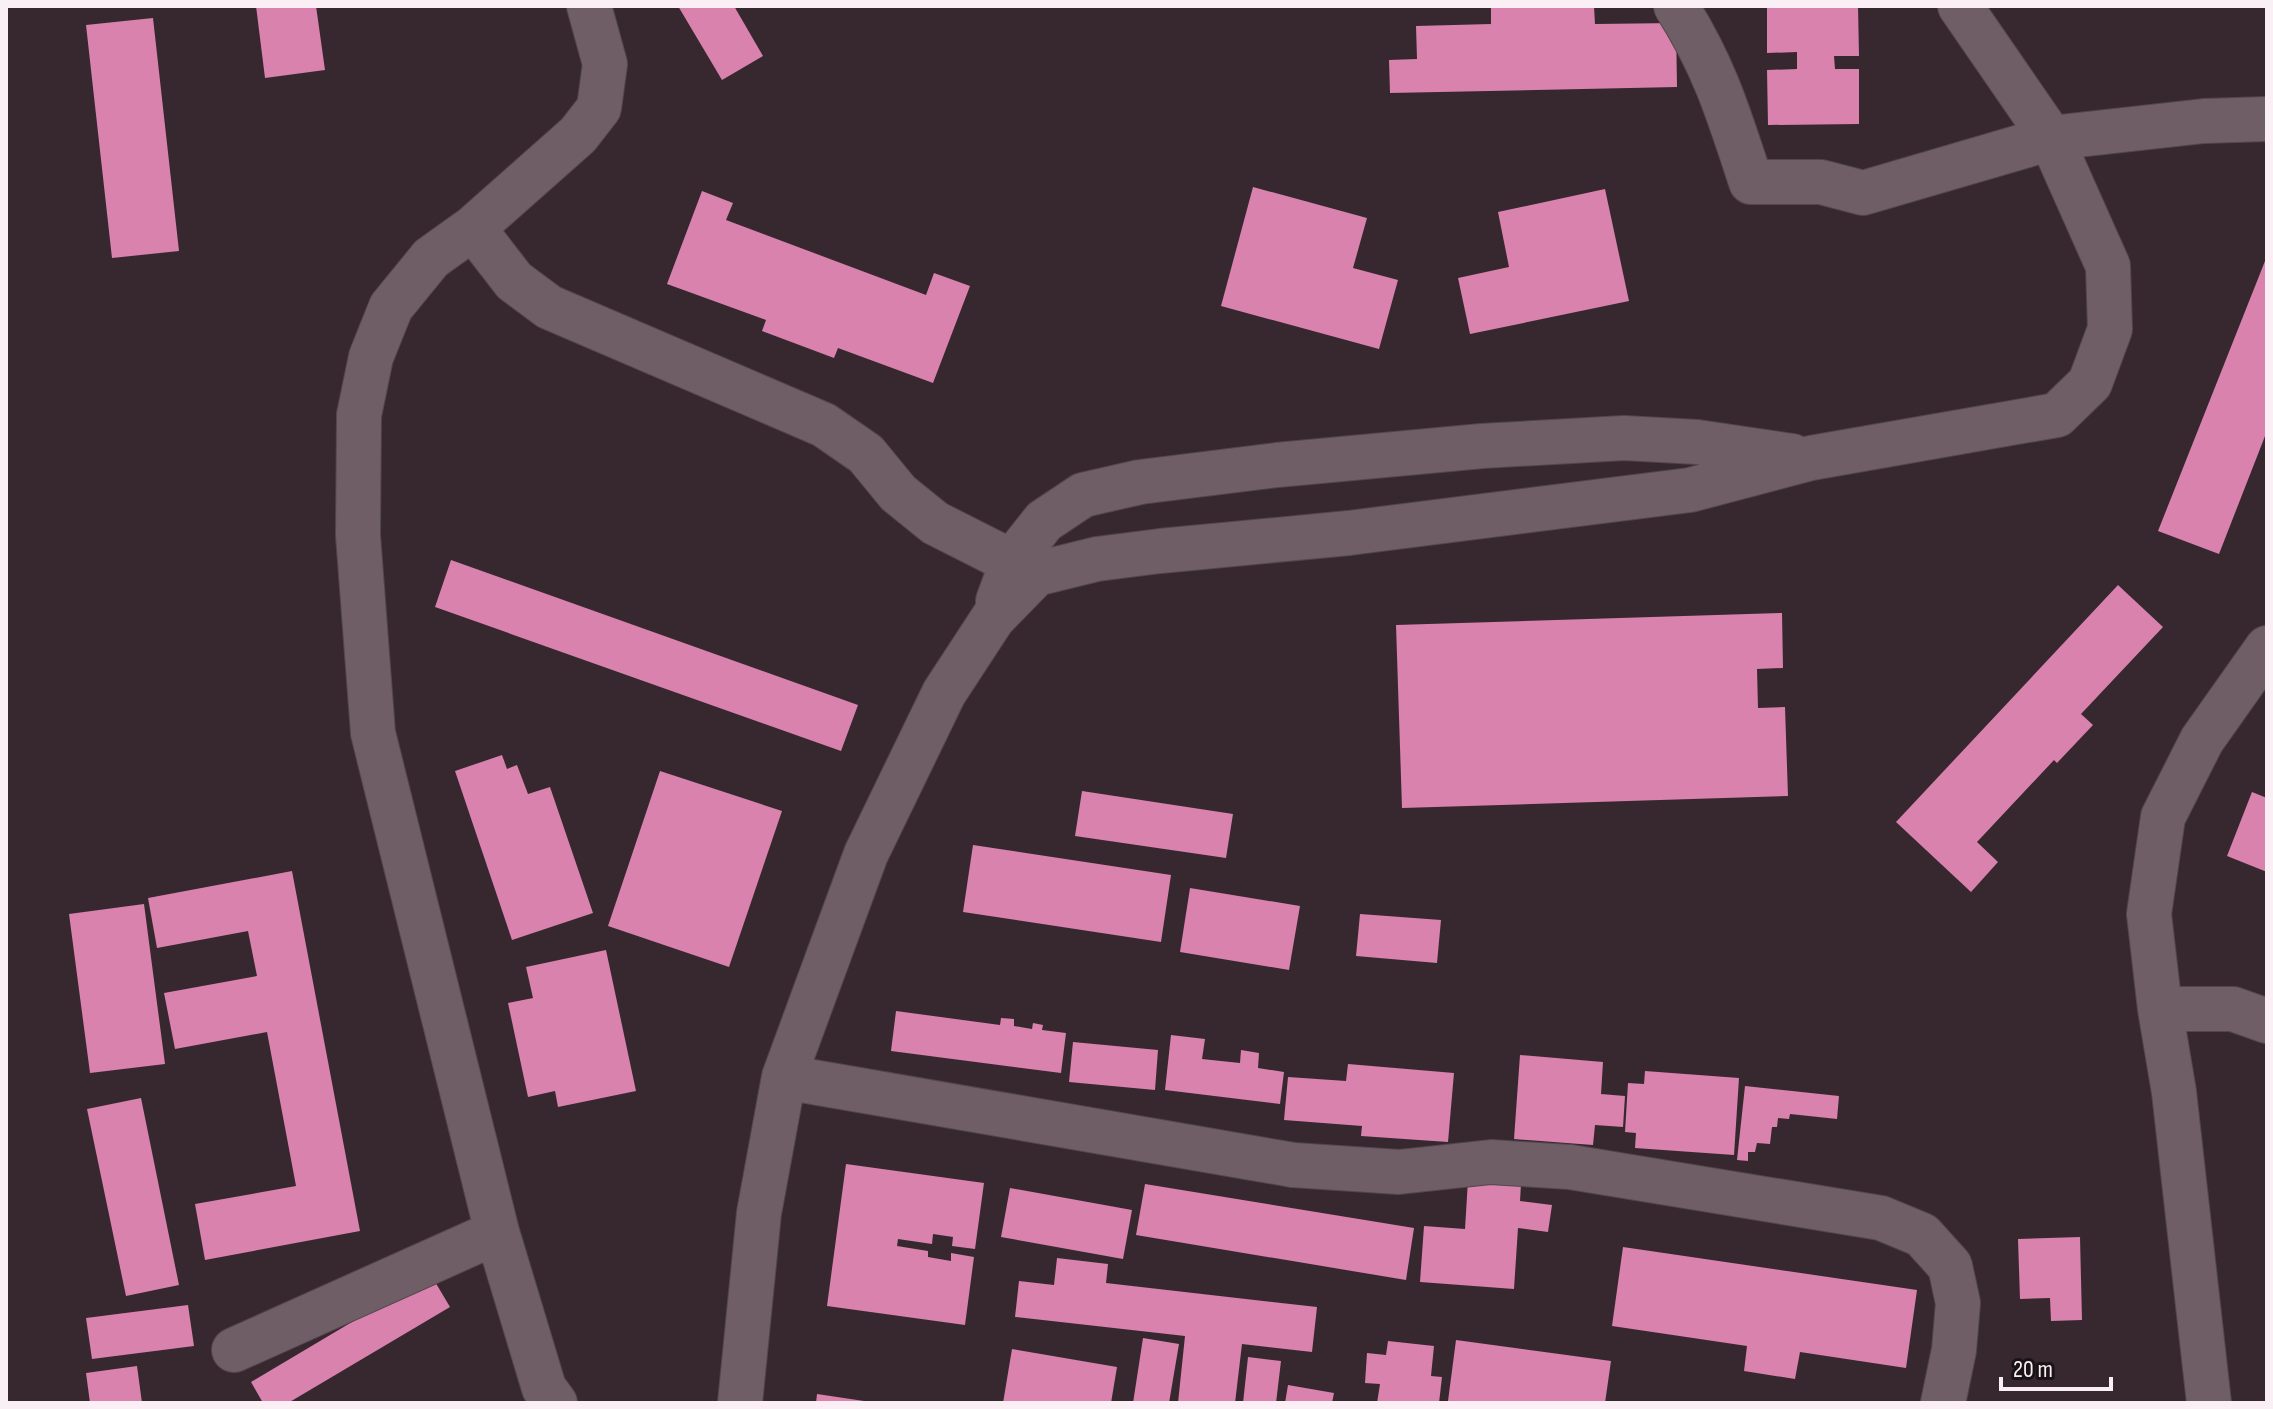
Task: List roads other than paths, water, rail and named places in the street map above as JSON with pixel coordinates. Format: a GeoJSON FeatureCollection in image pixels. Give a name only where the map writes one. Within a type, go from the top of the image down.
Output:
{"type":"FeatureCollection","features":[{"type":"Feature","properties":{"kind":"street"},"geometry":{"type":"LineString","coordinates":[[555,1403],[544,1388],[497,1232],[373,733],[358,535],[359,415],[371,357],[391,307],[431,258],[473,228],[578,135],[599,108],[605,64],[589,6]]}},
{"type":"Feature","properties":{"kind":"street"},"geometry":{"type":"LineString","coordinates":[[1676,6],[1698,40],[1720,87],[1751,182],[1821,182],[1863,193],[2051,138],[2204,121],[2267,119]]}},
{"type":"Feature","properties":{"kind":"street"},"geometry":{"type":"LineString","coordinates":[[740,1403],[759,1213],[784,1077],[866,854],[944,693],[993,618],[1005,577],[1025,567],[1349,533],[1690,490],[1811,458],[2057,415],[2090,383],[2110,329],[2108,266],[2051,138],[1960,6]]}},
{"type":"Feature","properties":{"kind":"street"},"geometry":{"type":"LineString","coordinates":[[473,228],[514,281],[549,307],[824,425],[866,454],[898,493],[935,523],[1025,567]]}},
{"type":"Feature","properties":{"kind":"street"},"geometry":{"type":"LineString","coordinates":[[1025,567],[1044,521],[1083,495],[1140,482],[1482,446],[1624,438],[1697,442],[1811,458]]}},
{"type":"Feature","properties":{"kind":"street"},"geometry":{"type":"LineString","coordinates":[[2209,1403],[2176,1107],[2149,914],[2163,817],[2202,740],[2259,673]]}},
{"type":"Feature","properties":{"kind":"street"},"geometry":{"type":"LineString","coordinates":[[2160,1009],[2233,1009],[2267,1021]]}},
{"type":"Feature","properties":{"kind":"street"},"geometry":{"type":"LineString","coordinates":[[784,1077],[1293,1165],[1399,1172],[1491,1162],[1570,1167],[1881,1218],[1922,1235],[1950,1266],[1958,1303],[1954,1350],[1943,1403]]}},
{"type":"Feature","properties":{"kind":"street"},"geometry":{"type":"LineString","coordinates":[[234,1350],[497,1232]]}}]}
